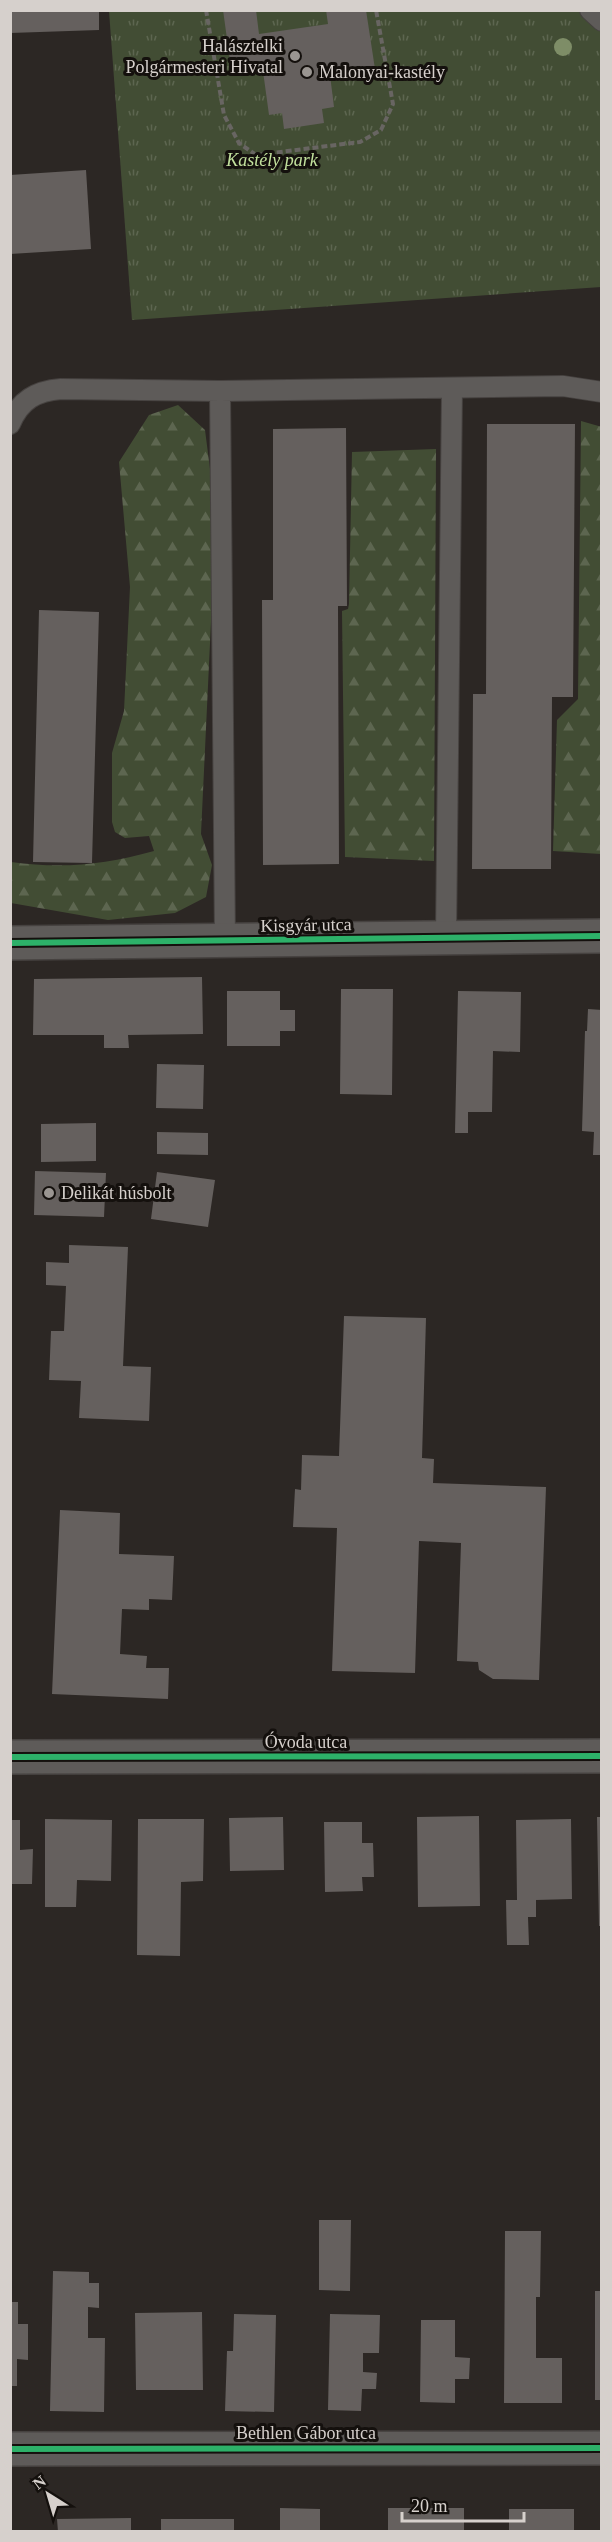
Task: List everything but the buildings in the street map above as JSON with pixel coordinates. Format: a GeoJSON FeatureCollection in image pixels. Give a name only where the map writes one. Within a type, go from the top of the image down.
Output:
{"type":"FeatureCollection","features":[{"type":"Feature","properties":{"kind":"street","name":"Kisgyár utca"},"geometry":{"type":"LineString","coordinates":[[10,943],[602,936]]}},
{"type":"Feature","properties":{"kind":"street","name":"Óvoda utca"},"geometry":{"type":"LineString","coordinates":[[10,1757],[602,1756]]}},
{"type":"Feature","properties":{"kind":"street","name":"Bethlen Gábor utca"},"geometry":{"type":"LineString","coordinates":[[10,2449],[602,2448]]}},
{"type":"Feature","properties":{"kind":"lane"},"geometry":{"type":"LineString","coordinates":[[590,10],[602,21]]}},
{"type":"Feature","properties":{"kind":"lane"},"geometry":{"type":"LineString","coordinates":[[10,424],[20,406],[28,399],[38,393],[51,390],[220,391],[563,386],[602,392]]}},
{"type":"Feature","properties":{"kind":"lane"},"geometry":{"type":"LineString","coordinates":[[446,937],[453,389]]}},
{"type":"Feature","properties":{"kind":"lane"},"geometry":{"type":"LineString","coordinates":[[220,391],[225,942]]}},
{"type":"Feature","properties":{"kind":"path"},"geometry":{"type":"LineString","coordinates":[[206,10],[224,114],[239,143],[256,155],[360,142],[381,130],[393,104],[376,10]]}},
{"type":"Feature","properties":{"kind":"green space","name":"Kastély park"},"geometry":{"type":"Polygon","coordinates":[[[109,11],[601,11],[601,287],[132,320],[109,11]]]}},
{"type":"Feature","properties":{"kind":"green space"},"geometry":{"type":"Polygon","coordinates":[[[178,405],[205,430],[216,516],[201,834],[212,865],[206,897],[175,913],[108,920],[11,903],[11,862],[48,865],[83,864],[118,860],[154,851],[149,836],[125,838],[115,832],[112,822],[112,753],[124,711],[130,587],[119,462],[149,415],[178,405]]]}},
{"type":"Feature","properties":{"kind":"green space"},"geometry":{"type":"Polygon","coordinates":[[[581,421],[602,427],[601,854],[553,851],[557,720],[578,699],[581,421]]]}},
{"type":"Feature","properties":{"kind":"green space"},"geometry":{"type":"Polygon","coordinates":[[[436,449],[434,861],[345,857],[342,611],[348,609],[349,604],[352,452],[436,449]]]}},
{"type":"Feature","properties":{"kind":"cycle path"},"geometry":{"type":"LineString","coordinates":[[10,943],[602,936]]}},
{"type":"Feature","properties":{"kind":"cycle path"},"geometry":{"type":"LineString","coordinates":[[10,1757],[602,1756]]}},
{"type":"Feature","properties":{"kind":"cycle path"},"geometry":{"type":"LineString","coordinates":[[10,2449],[602,2448]]}},
{"type":"Feature","properties":{"kind":"place","name":"Halásztelki Polgármesteri Hivatal"},"geometry":{"type":"Point","coordinates":[295,56]}},
{"type":"Feature","properties":{"kind":"place","name":"Malonyai-kastély"},"geometry":{"type":"Point","coordinates":[307,72]}},
{"type":"Feature","properties":{"kind":"place","name":"Delikát húsbolt"},"geometry":{"type":"Point","coordinates":[49,1193]}}]}
